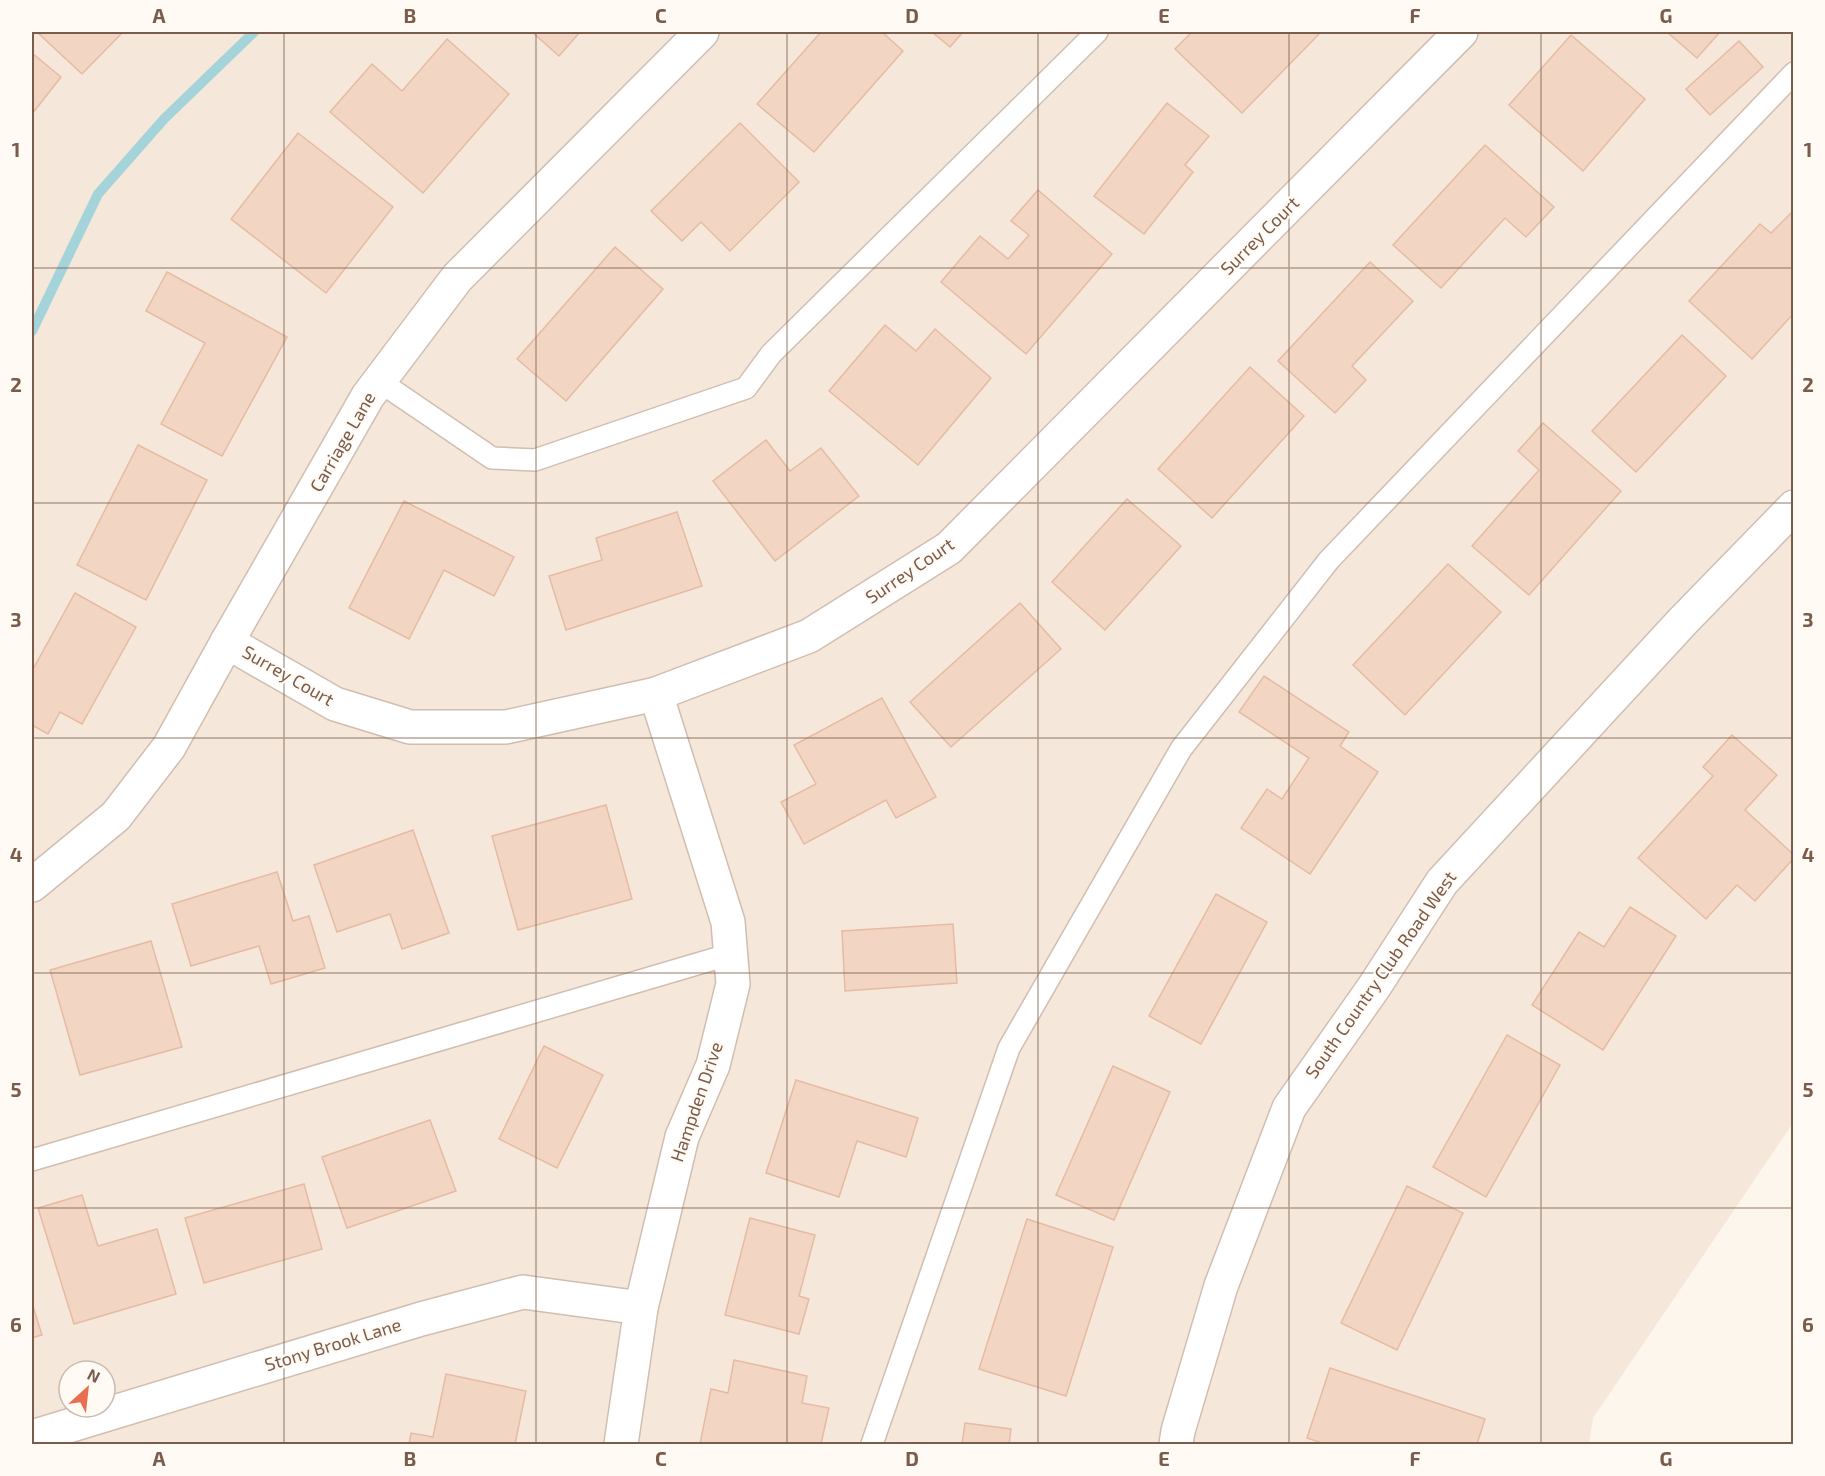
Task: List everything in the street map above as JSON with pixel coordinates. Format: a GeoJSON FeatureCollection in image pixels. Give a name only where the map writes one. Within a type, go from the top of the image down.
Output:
{"type":"FeatureCollection","features":[{"type":"Feature","properties":{"kind":"street","name":"Carriage Lane"},"geometry":{"type":"LineString","coordinates":[[32,885],[116,816],[169,747],[368,396],[457,278],[702,32]]}},
{"type":"Feature","properties":{"kind":"street","name":"Surrey Court"},"geometry":{"type":"LineString","coordinates":[[227,642],[335,704],[410,727],[506,727],[656,694],[809,636],[949,548],[1461,32]]}},
{"type":"Feature","properties":{"kind":"street","name":"South Country Club Road West"},"geometry":{"type":"LineString","coordinates":[[1176,1444],[1221,1286],[1289,1108],[1374,987],[1442,882],[1683,621],[1794,507]]}},
{"type":"Feature","properties":{"kind":"street","name":"Hampden Drive"},"geometry":{"type":"LineString","coordinates":[[621,1444],[641,1308],[682,1137],[713,1065],[733,984],[728,922],[656,694]]}},
{"type":"Feature","properties":{"kind":"street","name":"Stony Brook Lane"},"geometry":{"type":"LineString","coordinates":[[32,1437],[421,1319],[523,1293],[641,1308]]}},
{"type":"Feature","properties":{"kind":"lane"},"geometry":{"type":"LineString","coordinates":[[379,381],[492,458],[535,460],[746,388],[771,354],[1097,32]]}},
{"type":"Feature","properties":{"kind":"lane"},"geometry":{"type":"LineString","coordinates":[[872,1444],[1009,1048],[1181,749],[1329,560],[1794,73]]}},
{"type":"Feature","properties":{"kind":"lane"},"geometry":{"type":"LineString","coordinates":[[32,1160],[731,954]]}},
{"type":"Feature","properties":{"kind":"shaded area"},"geometry":{"type":"Polygon","coordinates":[[[32,32],[1793,32],[1793,1123],[1593,1418],[1589,1444],[32,1444],[32,32]]]}},
{"type":"Feature","properties":{"kind":"building"},"geometry":{"type":"Polygon","coordinates":[[[37,32],[123,32],[82,74],[37,32]]]}},
{"type":"Feature","properties":{"kind":"building"},"geometry":{"type":"Polygon","coordinates":[[[532,32],[580,32],[559,56],[532,32]]]}},
{"type":"Feature","properties":{"kind":"building"},"geometry":{"type":"Polygon","coordinates":[[[821,32],[882,32],[903,51],[814,152],[757,104],[821,32]]]}},
{"type":"Feature","properties":{"kind":"building"},"geometry":{"type":"Polygon","coordinates":[[[932,32],[963,32],[950,47],[932,32]]]}},
{"type":"Feature","properties":{"kind":"building"},"geometry":{"type":"Polygon","coordinates":[[[1192,32],[1321,32],[1242,113],[1175,49],[1192,32]]]}},
{"type":"Feature","properties":{"kind":"building"},"geometry":{"type":"Polygon","coordinates":[[[1667,32],[1720,32],[1697,58],[1667,32]]]}},
{"type":"Feature","properties":{"kind":"building"},"geometry":{"type":"Polygon","coordinates":[[[1571,35],[1645,99],[1583,171],[1509,105],[1571,35]]]}},
{"type":"Feature","properties":{"kind":"building"},"geometry":{"type":"Polygon","coordinates":[[[447,39],[509,94],[423,193],[330,112],[372,64],[402,91],[447,39]]]}},
{"type":"Feature","properties":{"kind":"building"},"geometry":{"type":"Polygon","coordinates":[[[1739,41],[1763,67],[1710,115],[1686,89],[1739,41]]]}},
{"type":"Feature","properties":{"kind":"building"},"geometry":{"type":"Polygon","coordinates":[[[32,53],[61,77],[32,114],[32,53]]]}},
{"type":"Feature","properties":{"kind":"building"},"geometry":{"type":"Polygon","coordinates":[[[1167,103],[1209,136],[1185,165],[1193,172],[1144,234],[1094,196],[1167,103]]]}},
{"type":"Feature","properties":{"kind":"building"},"geometry":{"type":"Polygon","coordinates":[[[740,123],[799,182],[730,251],[701,222],[682,241],[651,211],[740,123]]]}},
{"type":"Feature","properties":{"kind":"building"},"geometry":{"type":"Polygon","coordinates":[[[298,133],[393,207],[326,293],[231,219],[298,133]]]}},
{"type":"Feature","properties":{"kind":"building"},"geometry":{"type":"Polygon","coordinates":[[[1485,145],[1554,207],[1526,237],[1505,218],[1441,288],[1393,245],[1485,145]]]}},
{"type":"Feature","properties":{"kind":"building"},"geometry":{"type":"Polygon","coordinates":[[[1038,190],[1112,254],[1026,354],[941,282],[980,236],[1008,259],[1029,235],[1011,221],[1038,190]]]}},
{"type":"Feature","properties":{"kind":"building"},"geometry":{"type":"Polygon","coordinates":[[[1791,213],[1794,216],[1794,313],[1752,359],[1689,301],[1760,224],[1771,233],[1791,213]]]}},
{"type":"Feature","properties":{"kind":"building"},"geometry":{"type":"Polygon","coordinates":[[[615,247],[663,289],[566,401],[517,359],[615,247]]]}},
{"type":"Feature","properties":{"kind":"building"},"geometry":{"type":"Polygon","coordinates":[[[1370,262],[1413,301],[1352,366],[1366,380],[1335,413],[1278,361],[1370,262]]]}},
{"type":"Feature","properties":{"kind":"building"},"geometry":{"type":"Polygon","coordinates":[[[167,272],[287,337],[222,456],[161,424],[205,343],[146,311],[167,272]]]}},
{"type":"Feature","properties":{"kind":"building"},"geometry":{"type":"Polygon","coordinates":[[[885,325],[916,351],[935,329],[991,378],[918,465],[829,391],[885,325]]]}},
{"type":"Feature","properties":{"kind":"building"},"geometry":{"type":"Polygon","coordinates":[[[1682,335],[1726,376],[1636,472],[1592,431],[1682,335]]]}},
{"type":"Feature","properties":{"kind":"building"},"geometry":{"type":"Polygon","coordinates":[[[1250,367],[1304,416],[1212,518],[1158,469],[1250,367]]]}},
{"type":"Feature","properties":{"kind":"building"},"geometry":{"type":"Polygon","coordinates":[[[1543,423],[1621,491],[1529,595],[1472,546],[1539,470],[1518,451],[1543,423]]]}},
{"type":"Feature","properties":{"kind":"building"},"geometry":{"type":"Polygon","coordinates":[[[766,440],[790,471],[821,448],[859,496],[775,561],[713,481],[766,440]]]}},
{"type":"Feature","properties":{"kind":"building"},"geometry":{"type":"Polygon","coordinates":[[[138,445],[207,480],[146,600],[77,565],[138,445]]]}},
{"type":"Feature","properties":{"kind":"building"},"geometry":{"type":"Polygon","coordinates":[[[1127,499],[1181,546],[1105,630],[1052,582],[1127,499]]]}},
{"type":"Feature","properties":{"kind":"building"},"geometry":{"type":"Polygon","coordinates":[[[404,501],[514,557],[494,596],[444,570],[409,639],[349,608],[404,501]]]}},
{"type":"Feature","properties":{"kind":"building"},"geometry":{"type":"Polygon","coordinates":[[[677,512],[702,586],[566,630],[549,576],[602,560],[596,538],[677,512]]]}},
{"type":"Feature","properties":{"kind":"building"},"geometry":{"type":"Polygon","coordinates":[[[1448,564],[1501,612],[1405,715],[1353,665],[1448,564]]]}},
{"type":"Feature","properties":{"kind":"building"},"geometry":{"type":"Polygon","coordinates":[[[75,593],[136,627],[82,724],[60,712],[48,734],[32,725],[32,671],[75,593]]]}},
{"type":"Feature","properties":{"kind":"building"},"geometry":{"type":"Polygon","coordinates":[[[1020,603],[1061,649],[951,747],[910,702],[1020,603]]]}},
{"type":"Feature","properties":{"kind":"building"},"geometry":{"type":"Polygon","coordinates":[[[1264,676],[1349,732],[1340,746],[1378,772],[1310,874],[1241,828],[1267,789],[1282,799],[1309,758],[1239,712],[1264,676]]]}},
{"type":"Feature","properties":{"kind":"building"},"geometry":{"type":"Polygon","coordinates":[[[882,698],[936,797],[896,818],[886,800],[804,844],[781,802],[816,784],[794,745],[882,698]]]}},
{"type":"Feature","properties":{"kind":"building"},"geometry":{"type":"Polygon","coordinates":[[[1732,735],[1777,775],[1745,810],[1794,855],[1794,858],[1755,901],[1737,885],[1706,919],[1638,858],[1713,776],[1703,767],[1732,735]]]}},
{"type":"Feature","properties":{"kind":"building"},"geometry":{"type":"Polygon","coordinates":[[[606,805],[632,899],[518,930],[492,836],[606,805]]]}},
{"type":"Feature","properties":{"kind":"building"},"geometry":{"type":"Polygon","coordinates":[[[413,830],[449,933],[402,949],[390,914],[337,932],[314,865],[413,830]]]}},
{"type":"Feature","properties":{"kind":"building"},"geometry":{"type":"Polygon","coordinates":[[[277,872],[293,921],[309,916],[325,968],[271,984],[259,946],[191,966],[172,904],[277,872]]]}},
{"type":"Feature","properties":{"kind":"building"},"geometry":{"type":"Polygon","coordinates":[[[1216,894],[1267,922],[1201,1044],[1149,1016],[1216,894]]]}},
{"type":"Feature","properties":{"kind":"building"},"geometry":{"type":"Polygon","coordinates":[[[1630,907],[1676,936],[1603,1050],[1532,1005],[1579,932],[1604,947],[1630,907]]]}},
{"type":"Feature","properties":{"kind":"building"},"geometry":{"type":"Polygon","coordinates":[[[953,924],[957,983],[845,991],[842,931],[953,924]]]}},
{"type":"Feature","properties":{"kind":"building"},"geometry":{"type":"Polygon","coordinates":[[[151,941],[182,1047],[80,1075],[50,970],[151,941]]]}},
{"type":"Feature","properties":{"kind":"building"},"geometry":{"type":"Polygon","coordinates":[[[1507,1035],[1560,1065],[1486,1197],[1433,1167],[1507,1035]]]}},
{"type":"Feature","properties":{"kind":"building"},"geometry":{"type":"Polygon","coordinates":[[[544,1046],[603,1075],[557,1168],[499,1139],[544,1046]]]}},
{"type":"Feature","properties":{"kind":"building"},"geometry":{"type":"Polygon","coordinates":[[[1113,1066],[1170,1092],[1114,1220],[1056,1195],[1113,1066]]]}},
{"type":"Feature","properties":{"kind":"building"},"geometry":{"type":"Polygon","coordinates":[[[796,1080],[918,1118],[906,1157],[857,1141],[839,1197],[766,1173],[796,1080]]]}},
{"type":"Feature","properties":{"kind":"building"},"geometry":{"type":"Polygon","coordinates":[[[430,1120],[456,1191],[347,1228],[322,1157],[430,1120]]]}},
{"type":"Feature","properties":{"kind":"building"},"geometry":{"type":"Polygon","coordinates":[[[304,1184],[322,1249],[204,1283],[185,1218],[304,1184]]]}},
{"type":"Feature","properties":{"kind":"building"},"geometry":{"type":"Polygon","coordinates":[[[1407,1186],[1463,1213],[1397,1350],[1341,1323],[1407,1186]]]}},
{"type":"Feature","properties":{"kind":"building"},"geometry":{"type":"Polygon","coordinates":[[[82,1195],[98,1246],[157,1229],[176,1294],[74,1324],[38,1208],[82,1195]]]}},
{"type":"Feature","properties":{"kind":"building"},"geometry":{"type":"Polygon","coordinates":[[[750,1218],[815,1235],[799,1296],[809,1299],[799,1334],[725,1315],[750,1218]]]}},
{"type":"Feature","properties":{"kind":"building"},"geometry":{"type":"Polygon","coordinates":[[[1027,1219],[1113,1247],[1066,1396],[979,1369],[1027,1219]]]}},
{"type":"Feature","properties":{"kind":"building"},"geometry":{"type":"Polygon","coordinates":[[[32,1303],[42,1335],[32,1338],[32,1303]]]}},
{"type":"Feature","properties":{"kind":"building"},"geometry":{"type":"Polygon","coordinates":[[[734,1360],[807,1376],[802,1403],[829,1408],[821,1444],[700,1444],[711,1389],[728,1393],[734,1360]]]}},
{"type":"Feature","properties":{"kind":"building"},"geometry":{"type":"Polygon","coordinates":[[[1330,1368],[1485,1419],[1477,1444],[1325,1444],[1307,1438],[1330,1368]]]}},
{"type":"Feature","properties":{"kind":"building"},"geometry":{"type":"Polygon","coordinates":[[[446,1374],[526,1391],[515,1444],[409,1444],[411,1433],[433,1437],[446,1374]]]}},
{"type":"Feature","properties":{"kind":"building"},"geometry":{"type":"Polygon","coordinates":[[[965,1423],[1011,1429],[1009,1444],[962,1444],[965,1423]]]}},
{"type":"Feature","properties":{"kind":"waterway"},"geometry":{"type":"LineString","coordinates":[[32,331],[98,194],[164,119],[254,32]]}}]}
